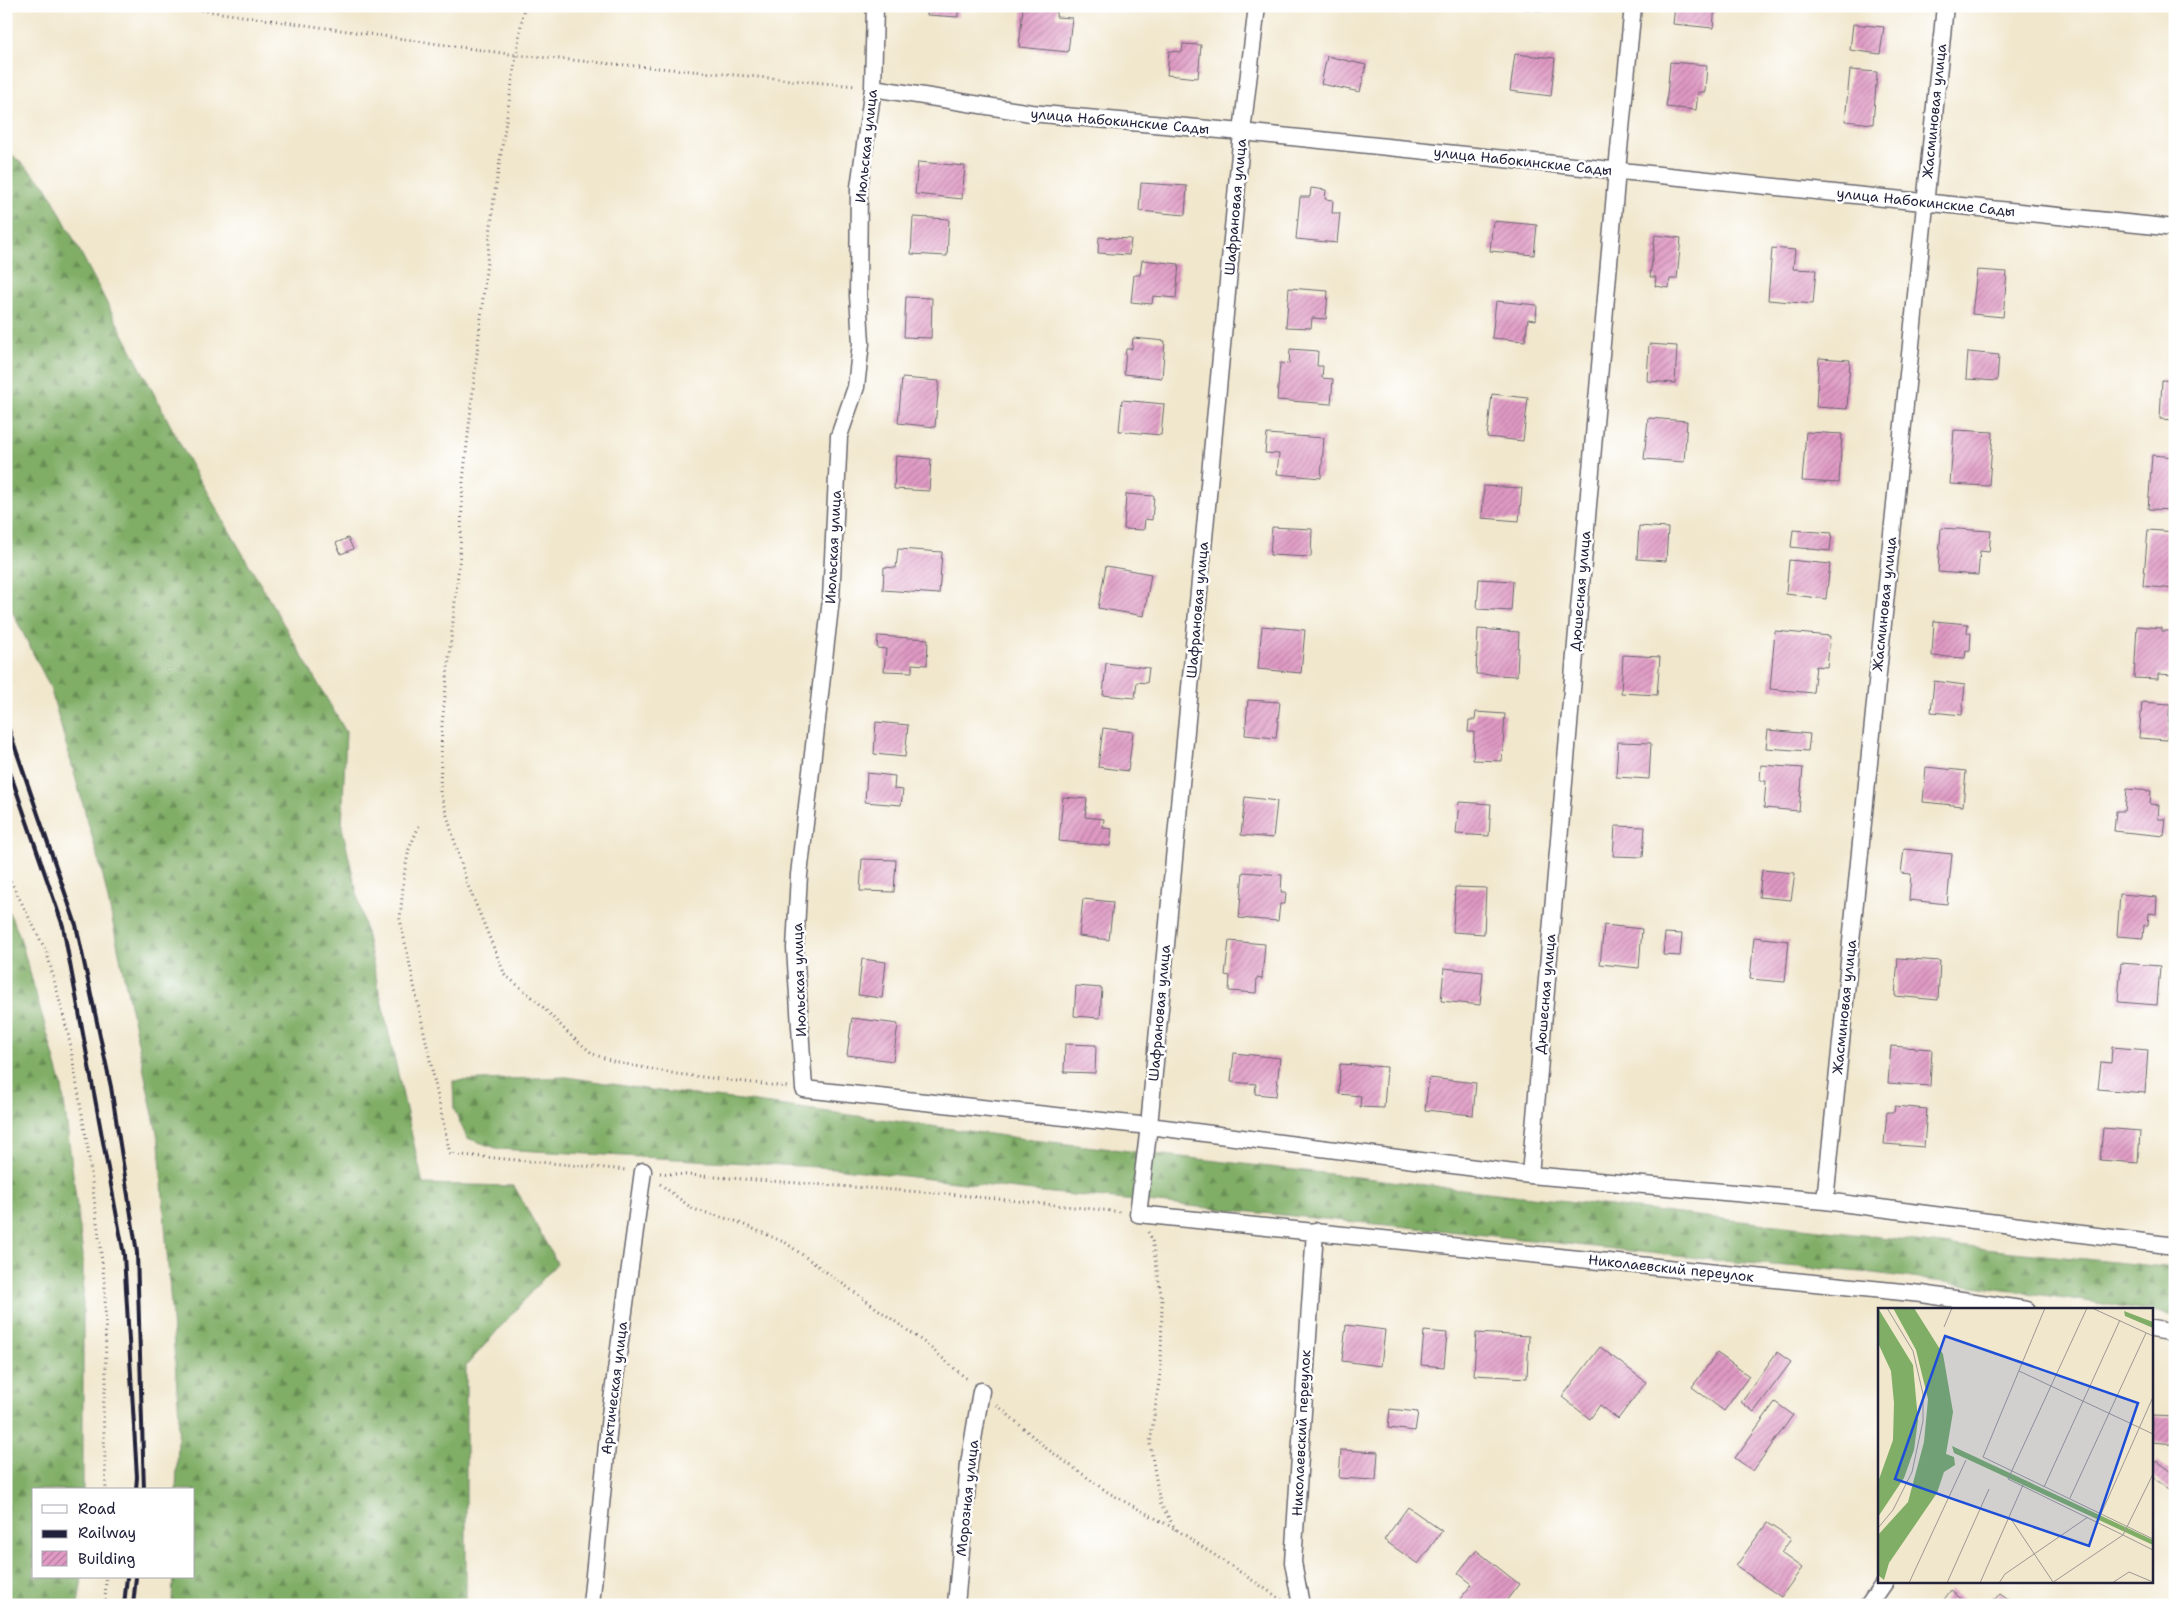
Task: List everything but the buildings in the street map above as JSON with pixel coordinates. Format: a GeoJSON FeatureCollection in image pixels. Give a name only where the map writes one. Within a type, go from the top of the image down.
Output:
{"type":"FeatureCollection","features":[{"type":"Feature","properties":{"kind":"street","name":"Июльская улица"},"geometry":{"type":"LineString","coordinates":[[804,1089],[795,948],[799,875],[831,599],[839,436],[856,387],[861,343],[858,295],[859,187],[873,88],[875,6]]}},
{"type":"Feature","properties":{"kind":"street","name":"Шафрановая улица"},"geometry":{"type":"LineString","coordinates":[[1138,1214],[1149,1126],[1242,132],[1257,6]]}},
{"type":"Feature","properties":{"kind":"street","name":"Дюшесная улица"},"geometry":{"type":"LineString","coordinates":[[1530,1175],[1617,170],[1633,6]]}},
{"type":"Feature","properties":{"kind":"street","name":"Жасминовая улица"},"geometry":{"type":"LineString","coordinates":[[1825,1201],[1945,6]]}},
{"type":"Feature","properties":{"kind":"street","name":"улица Набокинские Сады"},"geometry":{"type":"LineString","coordinates":[[873,88],[1031,113],[1242,132],[2175,228]]}},
{"type":"Feature","properties":{"kind":"street"},"geometry":{"type":"LineString","coordinates":[[804,1089],[1149,1126],[1530,1175],[1825,1201],[2175,1246]]}},
{"type":"Feature","properties":{"kind":"street","name":"Арктическая улица"},"geometry":{"type":"LineString","coordinates":[[591,1605],[610,1415],[643,1172]]}},
{"type":"Feature","properties":{"kind":"street","name":"Николаевский переулок"},"geometry":{"type":"LineString","coordinates":[[1138,1214],[1922,1294],[2013,1308]]}},
{"type":"Feature","properties":{"kind":"street","name":"Николаевский переулок"},"geometry":{"type":"LineString","coordinates":[[1301,1605],[1293,1562],[1314,1231]]}},
{"type":"Feature","properties":{"kind":"street"},"geometry":{"type":"LineString","coordinates":[[2154,1330],[2175,1333]]}},
{"type":"Feature","properties":{"kind":"street","name":"Морозная улица"},"geometry":{"type":"LineString","coordinates":[[956,1605],[969,1464],[982,1391]]}},
{"type":"Feature","properties":{"kind":"street"},"geometry":{"type":"LineString","coordinates":[[1869,1605],[1884,1584]]}},
{"type":"Feature","properties":{"kind":"path"},"geometry":{"type":"LineString","coordinates":[[172,6],[516,55],[873,88]]}},
{"type":"Feature","properties":{"kind":"path"},"geometry":{"type":"LineString","coordinates":[[524,6],[494,198],[463,481],[460,555],[442,724],[440,792],[467,883],[505,975],[537,1001],[569,1034],[594,1054],[614,1062],[677,1074],[804,1089]]}},
{"type":"Feature","properties":{"kind":"path"},"geometry":{"type":"LineString","coordinates":[[419,826],[409,849],[404,875],[400,919],[450,1154],[643,1172],[949,1194],[1138,1214],[1152,1239],[1162,1300],[1161,1368],[1150,1444],[1160,1503],[1177,1530]]}},
{"type":"Feature","properties":{"kind":"path"},"geometry":{"type":"LineString","coordinates":[[6,872],[47,953],[68,1033],[88,1149],[105,1286],[106,1383],[103,1408],[106,1488]]}},
{"type":"Feature","properties":{"kind":"path"},"geometry":{"type":"LineString","coordinates":[[105,1605],[106,1578]]}},
{"type":"Feature","properties":{"kind":"green space"},"geometry":{"type":"Polygon","coordinates":[[[6,149],[46,186],[189,461],[346,732],[342,827],[423,1184],[514,1186],[557,1263],[466,1366],[466,1605],[172,1605],[173,1578],[195,1578],[195,1488],[176,1488],[179,1415],[159,1143],[103,876],[50,687],[6,599],[6,149]]]}},
{"type":"Feature","properties":{"kind":"green space"},"geometry":{"type":"Polygon","coordinates":[[[6,906],[19,934],[62,1086],[83,1255],[83,1488],[32,1488],[32,1578],[82,1578],[78,1605],[6,1605],[6,906]]]}},
{"type":"Feature","properties":{"kind":"green space"},"geometry":{"type":"Polygon","coordinates":[[[567,1077],[651,1090],[741,1100],[1033,1140],[2003,1251],[2175,1268],[2175,1316],[2154,1312],[2154,1308],[2127,1308],[2066,1298],[1874,1273],[1723,1261],[1439,1230],[1042,1192],[835,1168],[499,1149],[467,1138],[454,1109],[453,1081],[567,1077]]]}},
{"type":"Feature","properties":{"kind":"railway"},"geometry":{"type":"LineString","coordinates":[[6,721],[76,925],[111,1087],[137,1253],[144,1488]]}},
{"type":"Feature","properties":{"kind":"railway"},"geometry":{"type":"LineString","coordinates":[[6,761],[63,926],[124,1255],[136,1488]]}},
{"type":"Feature","properties":{"kind":"railway"},"geometry":{"type":"LineString","coordinates":[[124,1605],[127,1578]]}},
{"type":"Feature","properties":{"kind":"railway"},"geometry":{"type":"LineString","coordinates":[[133,1605],[136,1578]]}}]}
